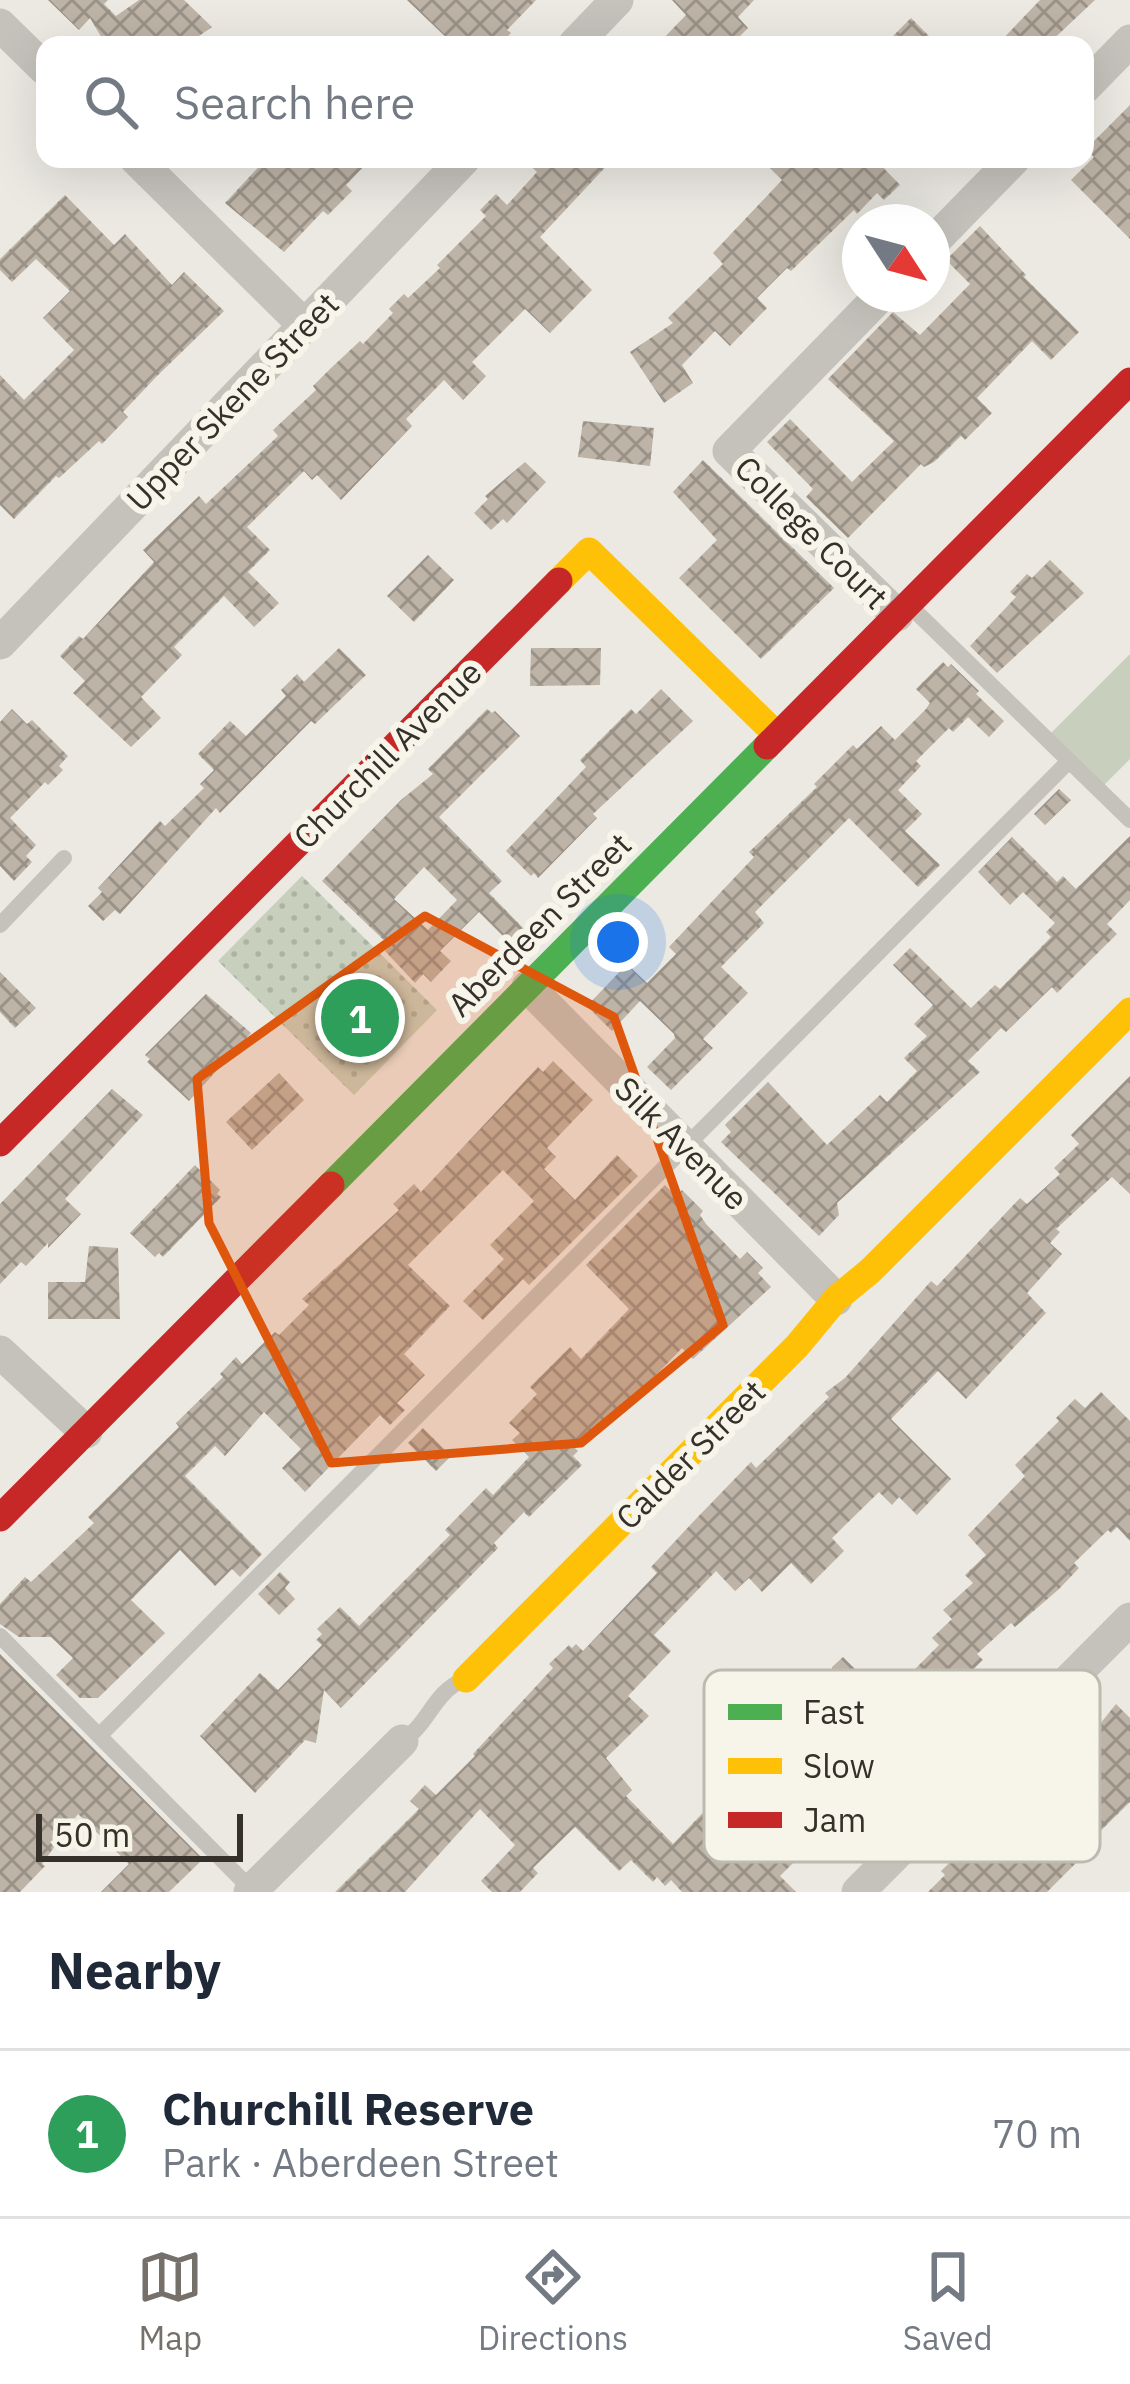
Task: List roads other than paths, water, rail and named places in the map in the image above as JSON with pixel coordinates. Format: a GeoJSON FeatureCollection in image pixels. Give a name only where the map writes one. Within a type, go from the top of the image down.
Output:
{"type":"FeatureCollection","features":[{"type":"Feature","properties":{"kind":"street"},"geometry":{"type":"LineString","coordinates":[[583,36],[617,0]]}},
{"type":"Feature","properties":{"kind":"street"},"geometry":{"type":"LineString","coordinates":[[0,25],[36,60]]}},
{"type":"Feature","properties":{"kind":"street"},"geometry":{"type":"LineString","coordinates":[[1094,78],[1130,41]]}},
{"type":"Feature","properties":{"kind":"street"},"geometry":{"type":"LineString","coordinates":[[145,168],[304,325]]}},
{"type":"Feature","properties":{"kind":"street","name":"Upper Skene Street"},"geometry":{"type":"LineString","coordinates":[[0,643],[455,168]]}},
{"type":"Feature","properties":{"kind":"street"},"geometry":{"type":"LineString","coordinates":[[950,225],[1005,168]]}},
{"type":"Feature","properties":{"kind":"street","name":"College Court"},"geometry":{"type":"LineString","coordinates":[[864,312],[729,451],[903,609]]}},
{"type":"Feature","properties":{"kind":"street","name":"Aberdeen Street"},"geometry":{"type":"LineString","coordinates":[[0,1518],[1130,381]]}},
{"type":"Feature","properties":{"kind":"street","name":"Churchill Avenue"},"geometry":{"type":"LineString","coordinates":[[0,1143],[589,551],[777,735]]}},
{"type":"Feature","properties":{"kind":"street","name":"Silk Avenue"},"geometry":{"type":"LineString","coordinates":[[528,987],[836,1299]]}},
{"type":"Feature","properties":{"kind":"street","name":"Calder Street"},"geometry":{"type":"LineString","coordinates":[[466,1679],[797,1346],[836,1299],[870,1271],[1130,1011]]}},
{"type":"Feature","properties":{"kind":"street"},"geometry":{"type":"LineString","coordinates":[[0,1352],[86,1432]]}},
{"type":"Feature","properties":{"kind":"street"},"geometry":{"type":"LineString","coordinates":[[1079,1670],[1130,1619]]}},
{"type":"Feature","properties":{"kind":"street","name":"Calder Street"},"geometry":{"type":"LineString","coordinates":[[251,1891],[402,1742]]}},
{"type":"Feature","properties":{"kind":"street"},"geometry":{"type":"LineString","coordinates":[[858,1892],[888,1862]]}},
{"type":"Feature","properties":{"kind":"lane"},"geometry":{"type":"LineString","coordinates":[[903,609],[1130,820]]}},
{"type":"Feature","properties":{"kind":"lane"},"geometry":{"type":"LineString","coordinates":[[100,1736],[1070,761]]}},
{"type":"Feature","properties":{"kind":"lane"},"geometry":{"type":"LineString","coordinates":[[0,925],[64,858]]}},
{"type":"Feature","properties":{"kind":"lane"},"geometry":{"type":"LineString","coordinates":[[0,1636],[251,1891]]}},
{"type":"Feature","properties":{"kind":"lane","name":"Calder Street"},"geometry":{"type":"LineString","coordinates":[[402,1742],[422,1726],[448,1687],[466,1679]]}},
{"type":"Feature","properties":{"kind":"place","name":"Churchill Reserve"},"geometry":{"type":"Point","coordinates":[360,1018]}}]}
